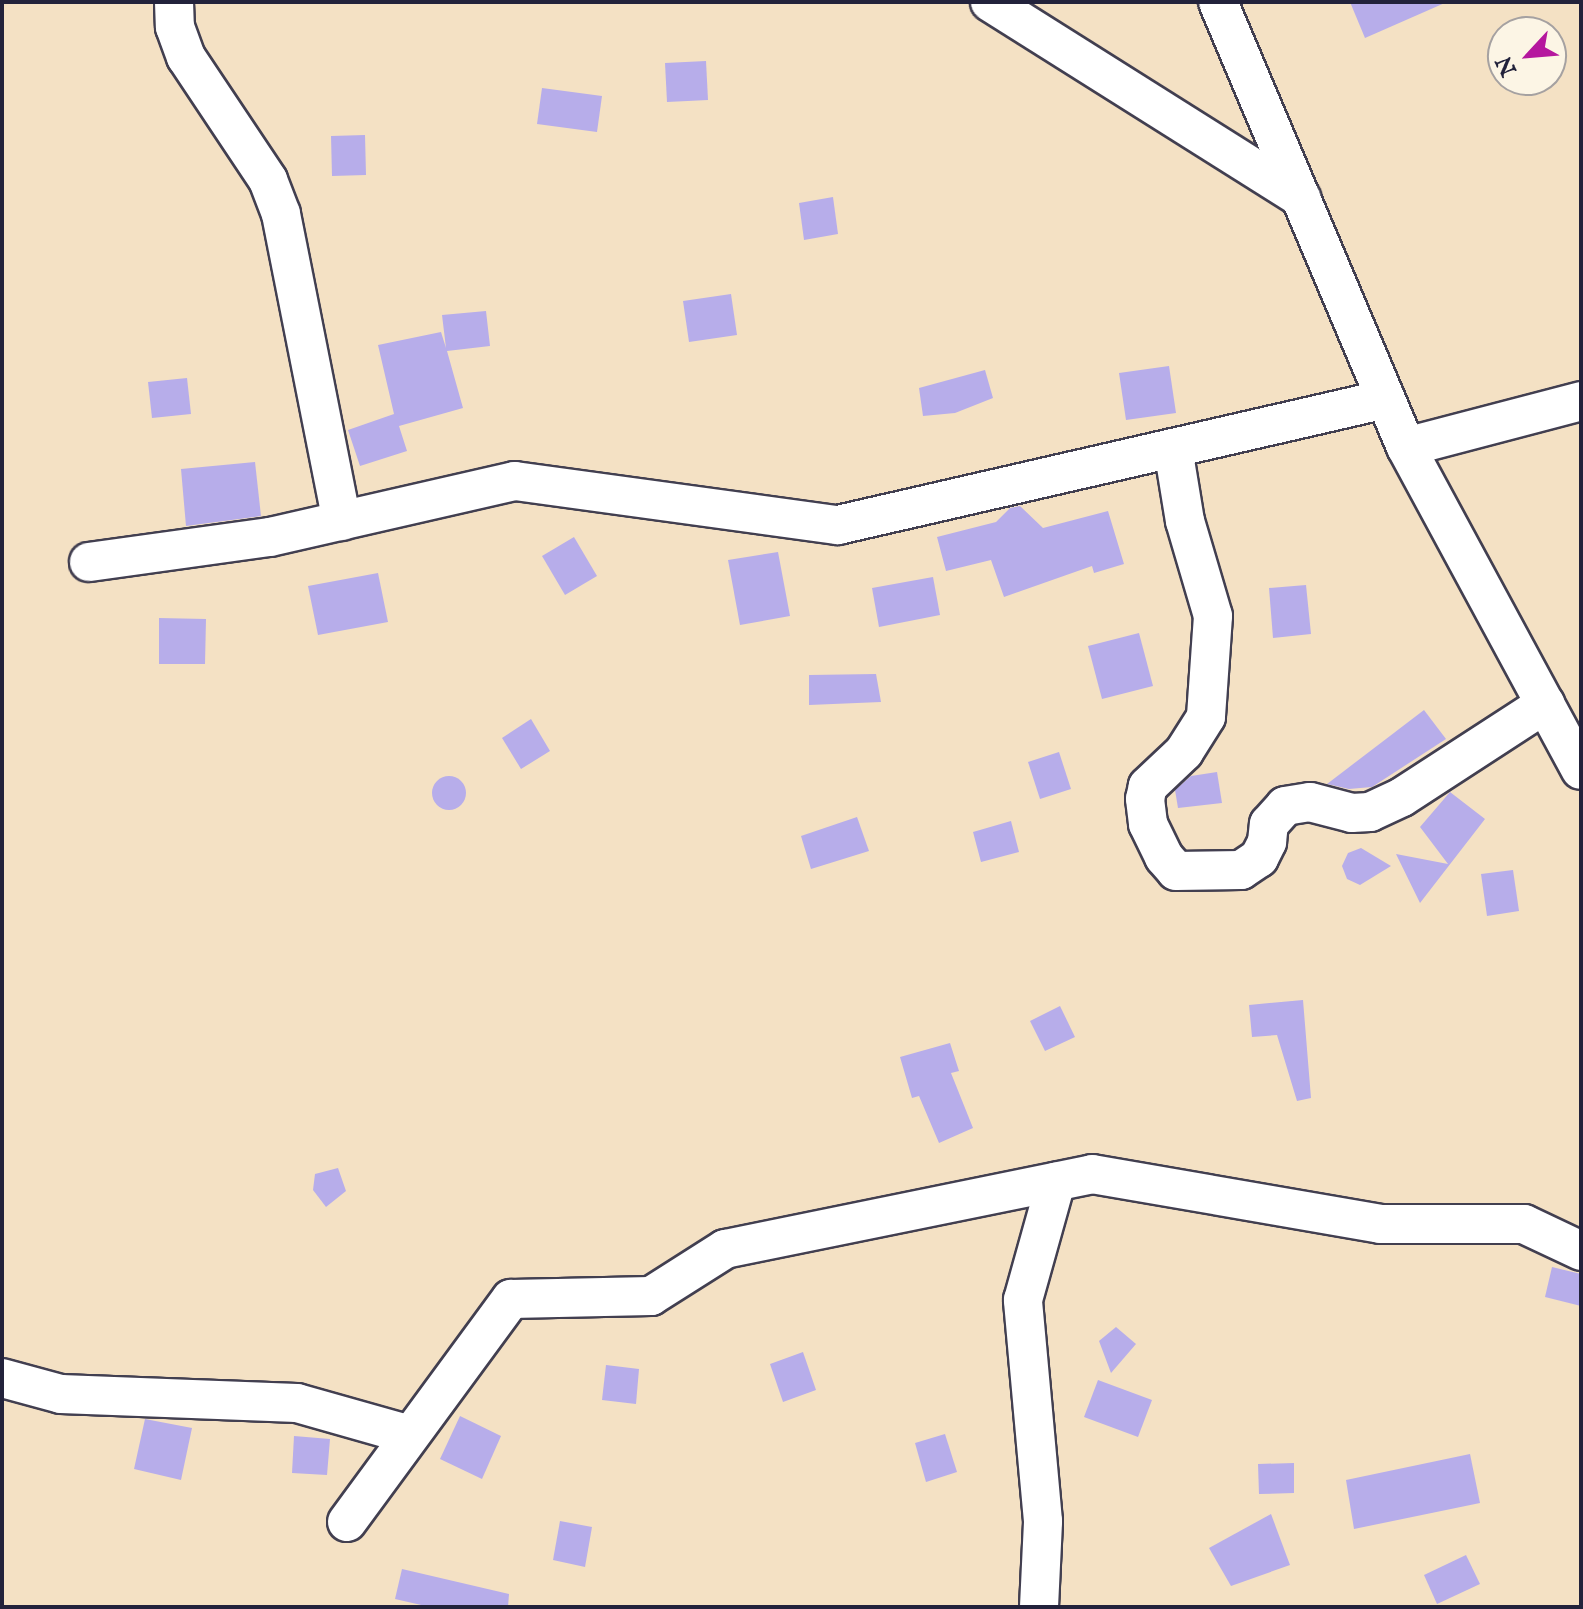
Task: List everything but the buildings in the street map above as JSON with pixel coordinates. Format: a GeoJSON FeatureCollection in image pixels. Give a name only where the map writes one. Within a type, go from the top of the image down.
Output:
{"type":"FeatureCollection","features":[{"type":"Feature","properties":{"kind":"street"},"geometry":{"type":"LineString","coordinates":[[174,2],[175,27],[186,57],[268,180],[281,214],[342,521]]}},
{"type":"Feature","properties":{"kind":"street"},"geometry":{"type":"LineString","coordinates":[[990,2],[1301,198]]}},
{"type":"Feature","properties":{"kind":"street"},"geometry":{"type":"LineString","coordinates":[[1218,2],[1406,447],[1581,770]]}},
{"type":"Feature","properties":{"kind":"street"},"geometry":{"type":"LineString","coordinates":[[89,562],[270,537],[515,481],[838,525],[1386,399]]}},
{"type":"Feature","properties":{"kind":"street"},"geometry":{"type":"LineString","coordinates":[[1406,447],[1581,401]]}},
{"type":"Feature","properties":{"kind":"street"},"geometry":{"type":"LineString","coordinates":[[1173,448],[1185,521],[1213,616],[1206,717],[1184,752],[1148,786],[1145,799],[1148,824],[1164,857],[1176,871],[1241,870],[1259,858],[1267,842],[1269,824],[1285,806],[1310,802],[1352,813],[1370,812],[1402,797],[1545,704]]}},
{"type":"Feature","properties":{"kind":"street"},"geometry":{"type":"LineString","coordinates":[[347,1522],[511,1299],[651,1296],[725,1249],[1092,1174],[1380,1224],[1524,1224],[1581,1251]]}},
{"type":"Feature","properties":{"kind":"street"},"geometry":{"type":"LineString","coordinates":[[1039,1607],[1043,1521],[1023,1300],[1056,1182]]}},
{"type":"Feature","properties":{"kind":"street"},"geometry":{"type":"LineString","coordinates":[[2,1378],[61,1394],[297,1403],[410,1435]]}}]}
